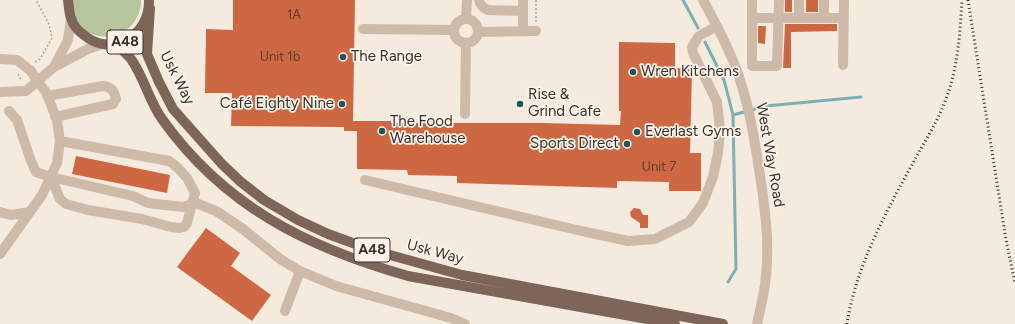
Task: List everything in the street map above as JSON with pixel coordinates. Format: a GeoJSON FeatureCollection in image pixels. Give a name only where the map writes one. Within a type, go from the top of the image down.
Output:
{"type":"FeatureCollection","features":[{"type":"Feature","properties":{"kind":"main road","name":"A48"},"geometry":{"type":"LineString","coordinates":[[61,0],[70,9],[78,30],[88,39],[102,44],[116,44],[126,41],[138,33],[146,22],[150,4]]}},
{"type":"Feature","properties":{"kind":"main road","name":"Usk Way"},"geometry":{"type":"LineString","coordinates":[[150,4],[147,54],[173,109],[221,164],[241,182],[264,200],[298,220],[328,234],[372,250],[462,275],[721,324]]}},
{"type":"Feature","properties":{"kind":"main road","name":"Usk Way"},"geometry":{"type":"LineString","coordinates":[[116,44],[131,59],[161,117],[190,155],[212,177],[238,198],[284,228],[320,245],[370,265],[408,276],[675,324]]}},
{"type":"Feature","properties":{"kind":"street"},"geometry":{"type":"LineString","coordinates":[[466,0],[466,19]]}},
{"type":"Feature","properties":{"kind":"street"},"geometry":{"type":"LineString","coordinates":[[479,0],[483,8],[488,10],[524,4],[523,31]]}},
{"type":"Feature","properties":{"kind":"street","name":"West Way Road"},"geometry":{"type":"LineString","coordinates":[[703,0],[734,63],[745,97],[756,149],[766,216],[767,251],[765,285],[757,324]]}},
{"type":"Feature","properties":{"kind":"street"},"geometry":{"type":"LineString","coordinates":[[752,0],[752,66],[777,66],[779,0]]}},
{"type":"Feature","properties":{"kind":"street"},"geometry":{"type":"LineString","coordinates":[[799,0],[799,18]]}},
{"type":"Feature","properties":{"kind":"street"},"geometry":{"type":"LineString","coordinates":[[824,0],[824,18]]}},
{"type":"Feature","properties":{"kind":"street"},"geometry":{"type":"LineString","coordinates":[[843,65],[844,0]]}},
{"type":"Feature","properties":{"kind":"street"},"geometry":{"type":"LineString","coordinates":[[54,68],[68,40],[70,9]]}},
{"type":"Feature","properties":{"kind":"street"},"geometry":{"type":"LineString","coordinates":[[752,18],[844,18]]}},
{"type":"Feature","properties":{"kind":"street"},"geometry":{"type":"LineString","coordinates":[[466,19],[476,24],[478,32],[475,38],[470,42],[462,43],[456,38],[454,30],[459,21],[466,19]]}},
{"type":"Feature","properties":{"kind":"street"},"geometry":{"type":"LineString","coordinates":[[365,180],[628,241],[655,239],[689,222],[704,203],[713,177],[718,153],[720,130],[717,102],[693,53],[692,47],[699,36],[717,26]]}},
{"type":"Feature","properties":{"kind":"street"},"geometry":{"type":"LineString","coordinates":[[363,29],[454,30]]}},
{"type":"Feature","properties":{"kind":"street"},"geometry":{"type":"LineString","coordinates":[[478,32],[536,31]]}},
{"type":"Feature","properties":{"kind":"street"},"geometry":{"type":"LineString","coordinates":[[465,114],[466,43]]}},
{"type":"Feature","properties":{"kind":"street"},"geometry":{"type":"LineString","coordinates":[[0,92],[26,91],[54,68],[88,49],[102,44]]}},
{"type":"Feature","properties":{"kind":"street"},"geometry":{"type":"LineString","coordinates":[[0,59],[17,60],[27,68],[38,82],[47,96],[55,117],[60,141],[57,163],[42,195],[0,254]]}},
{"type":"Feature","properties":{"kind":"street"},"geometry":{"type":"LineString","coordinates":[[47,96],[103,86],[109,86],[113,90],[116,99],[113,104],[55,117]]}},
{"type":"Feature","properties":{"kind":"street"},"geometry":{"type":"LineString","coordinates":[[9,111],[17,120],[31,162],[36,172],[51,177],[132,196],[148,203],[183,207],[193,202]]}},
{"type":"Feature","properties":{"kind":"street"},"geometry":{"type":"LineString","coordinates":[[51,177],[60,198],[66,204],[88,210],[142,219],[176,228],[184,227],[187,223],[193,202],[195,193],[192,185],[169,161],[60,141]]}},
{"type":"Feature","properties":{"kind":"street"},"geometry":{"type":"LineString","coordinates":[[193,202],[216,211],[243,229],[280,259],[300,271],[336,286],[451,318],[465,324]]}},
{"type":"Feature","properties":{"kind":"street"},"geometry":{"type":"LineString","coordinates":[[0,212],[11,215],[30,212]]}},
{"type":"Feature","properties":{"kind":"street"},"geometry":{"type":"LineString","coordinates":[[285,311],[300,271]]}},
{"type":"Feature","properties":{"kind":"path"},"geometry":{"type":"LineString","coordinates":[[16,91],[21,80],[17,73],[40,59],[52,38],[49,24],[36,0]]}},
{"type":"Feature","properties":{"kind":"path"},"geometry":{"type":"LineString","coordinates":[[536,0],[536,31]]}},
{"type":"Feature","properties":{"kind":"green space"},"geometry":{"type":"Polygon","coordinates":[[[72,0],[141,0],[139,14],[132,25],[123,32],[112,36],[100,36],[89,32],[79,24],[73,12],[72,0]]]}},
{"type":"Feature","properties":{"kind":"building"},"geometry":{"type":"Polygon","coordinates":[[[233,0],[355,0],[353,121],[391,121],[391,123],[541,123],[620,125],[619,42],[675,43],[675,68],[692,69],[690,153],[701,153],[701,191],[669,191],[669,182],[617,181],[617,188],[457,183],[457,176],[408,175],[407,170],[357,169],[357,131],[344,131],[344,127],[231,126],[232,93],[205,93],[206,29],[233,30],[233,0]]]}},
{"type":"Feature","properties":{"kind":"building"},"geometry":{"type":"Polygon","coordinates":[[[785,0],[792,0],[792,12],[785,12],[785,0]]]}},
{"type":"Feature","properties":{"kind":"building"},"geometry":{"type":"Polygon","coordinates":[[[806,0],[818,0],[818,12],[806,12],[806,0]]]}},
{"type":"Feature","properties":{"kind":"building"},"geometry":{"type":"Polygon","coordinates":[[[785,24],[837,24],[837,31],[791,32],[791,68],[783,68],[785,24]]]}},
{"type":"Feature","properties":{"kind":"building"},"geometry":{"type":"Polygon","coordinates":[[[758,26],[766,26],[765,44],[758,43],[758,26]]]}},
{"type":"Feature","properties":{"kind":"building"},"geometry":{"type":"Polygon","coordinates":[[[76,156],[170,175],[167,193],[72,174],[76,156]]]}},
{"type":"Feature","properties":{"kind":"building"},"geometry":{"type":"Polygon","coordinates":[[[634,208],[640,209],[643,215],[648,215],[648,228],[640,228],[640,223],[631,217],[630,212],[634,208]]]}},
{"type":"Feature","properties":{"kind":"building"},"geometry":{"type":"Polygon","coordinates":[[[206,228],[240,253],[231,266],[271,295],[252,321],[177,267],[206,228]]]}},
{"type":"Feature","properties":{"kind":"waterway"},"geometry":{"type":"LineString","coordinates":[[683,0],[698,28]]}},
{"type":"Feature","properties":{"kind":"waterway"},"geometry":{"type":"LineString","coordinates":[[705,42],[724,80],[733,115],[736,269],[728,282]]}},
{"type":"Feature","properties":{"kind":"waterway"},"geometry":{"type":"LineString","coordinates":[[733,115],[766,106],[861,97]]}},
{"type":"Feature","properties":{"kind":"railway"},"geometry":{"type":"LineString","coordinates":[[847,324],[857,281],[873,240],[935,123],[946,99],[956,63],[962,0]]}},
{"type":"Feature","properties":{"kind":"railway"},"geometry":{"type":"LineString","coordinates":[[968,0],[1006,240],[1015,283]]}},
{"type":"Feature","properties":{"kind":"place","name":"The Range"},"geometry":{"type":"Point","coordinates":[343,57]}},
{"type":"Feature","properties":{"kind":"place","name":"Wren Kitchens"},"geometry":{"type":"Point","coordinates":[633,72]}},
{"type":"Feature","properties":{"kind":"place","name":"Café Eighty Nine"},"geometry":{"type":"Point","coordinates":[342,104]}},
{"type":"Feature","properties":{"kind":"place","name":"Rise & Grind Cafe"},"geometry":{"type":"Point","coordinates":[520,104]}},
{"type":"Feature","properties":{"kind":"place","name":"The Food Warehouse"},"geometry":{"type":"Point","coordinates":[382,131]}},
{"type":"Feature","properties":{"kind":"place","name":"Everlast Gyms"},"geometry":{"type":"Point","coordinates":[637,132]}},
{"type":"Feature","properties":{"kind":"place","name":"Sports Direct"},"geometry":{"type":"Point","coordinates":[627,144]}}]}
